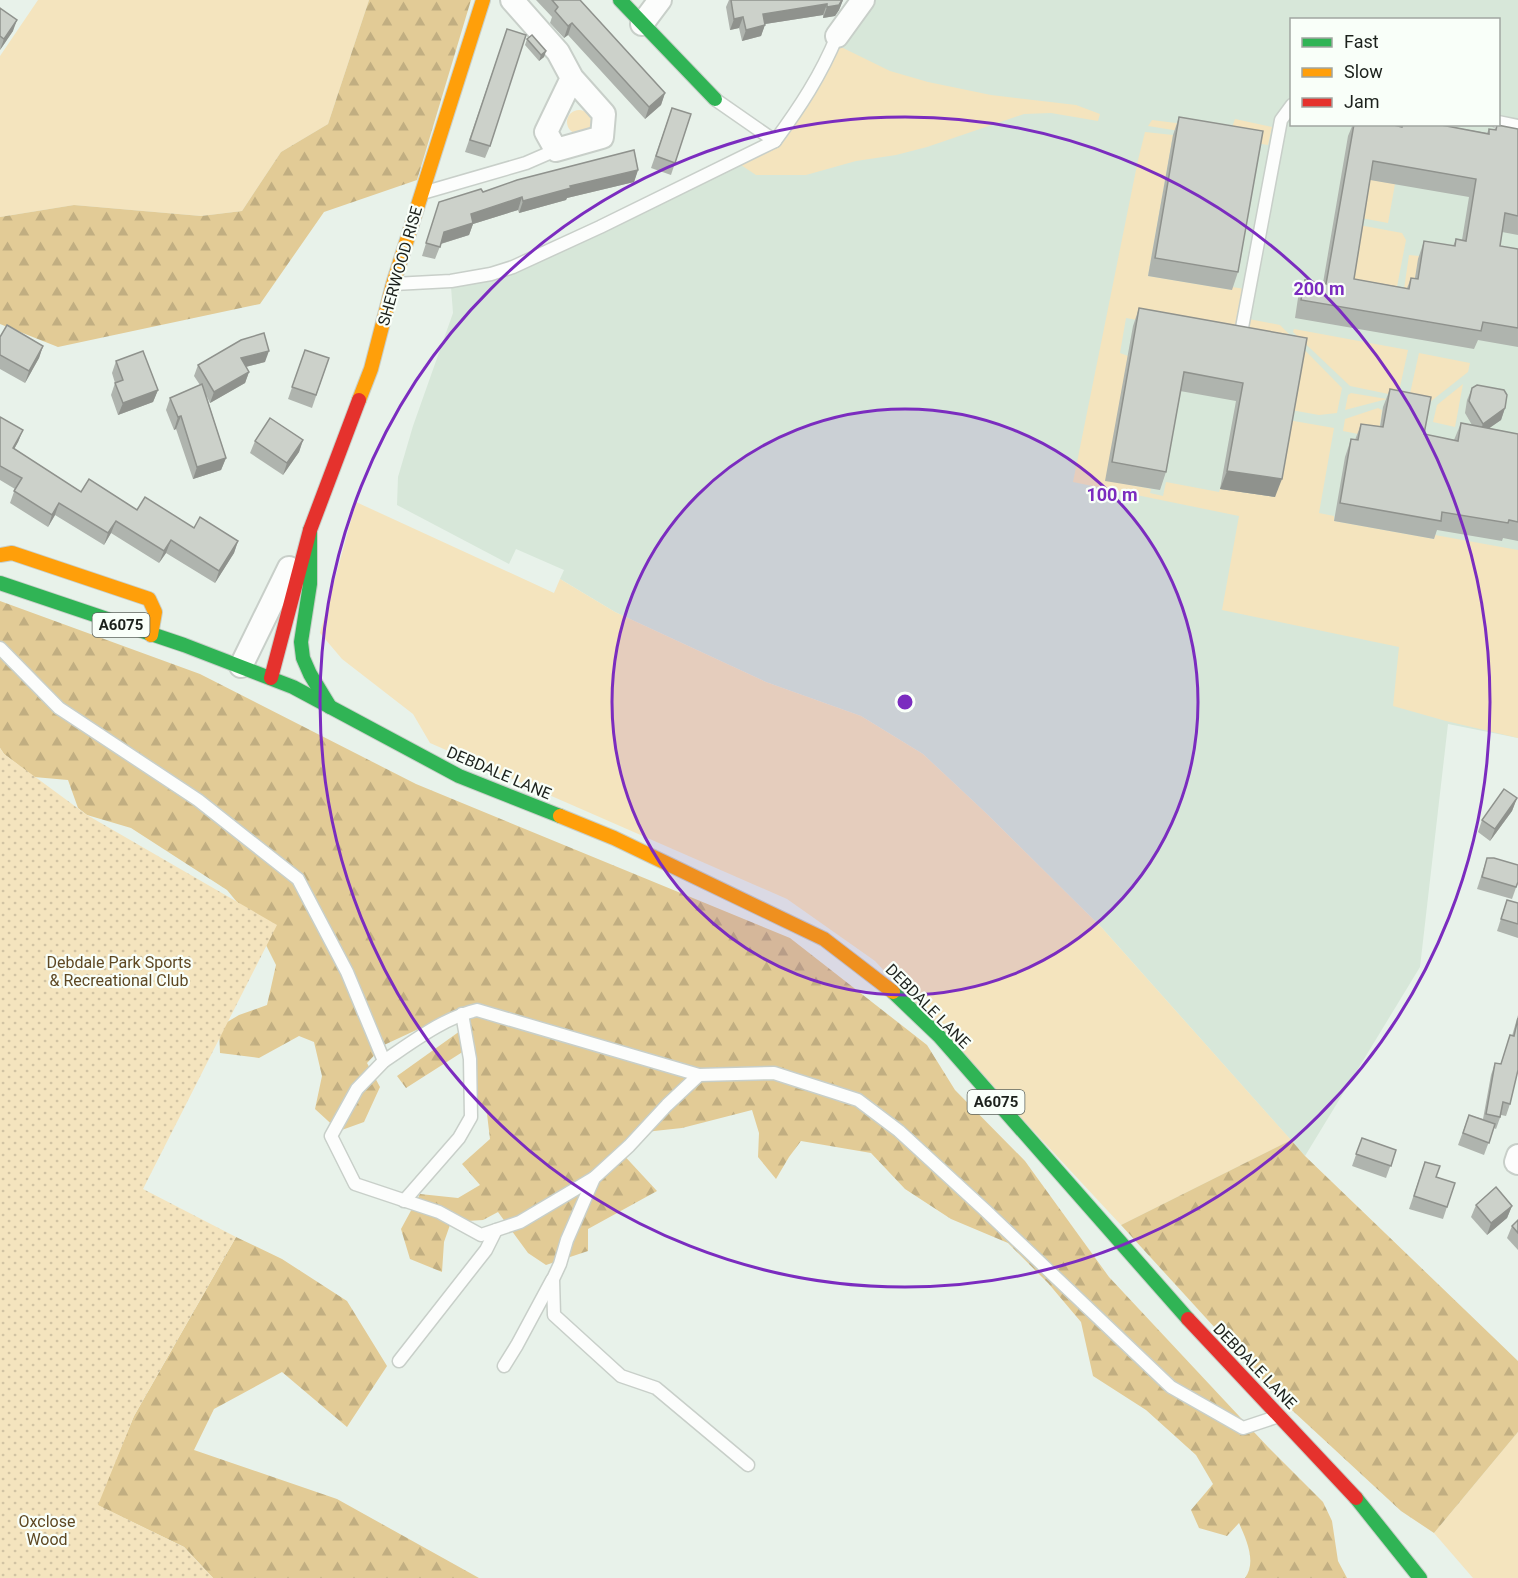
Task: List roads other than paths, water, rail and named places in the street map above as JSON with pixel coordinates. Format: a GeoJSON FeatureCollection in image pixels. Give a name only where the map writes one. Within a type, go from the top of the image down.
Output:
{"type":"FeatureCollection","features":[{"type":"Feature","properties":{"kind":"main road","name":"SHERWOOD RISE"},"geometry":{"type":"LineString","coordinates":[[271,678],[310,530],[371,369],[393,284],[483,0]]}},
{"type":"Feature","properties":{"kind":"main road"},"geometry":{"type":"LineString","coordinates":[[620,0],[715,99]]}},
{"type":"Feature","properties":{"kind":"main road"},"geometry":{"type":"LineString","coordinates":[[310,530],[310,584],[301,642],[303,658],[310,674],[330,707]]}},
{"type":"Feature","properties":{"kind":"main road"},"geometry":{"type":"LineString","coordinates":[[0,555],[12,553],[150,599],[156,613],[151,635]]}},
{"type":"Feature","properties":{"kind":"main road","name":"DEBDALE LANE"},"geometry":{"type":"LineString","coordinates":[[0,583],[271,678],[459,776],[614,838],[824,939],[884,982],[939,1036],[1209,1343],[1358,1500],[1420,1578]]}},
{"type":"Feature","properties":{"kind":"street"},"geometry":{"type":"LineString","coordinates":[[512,0],[558,52],[572,78],[604,114],[602,137],[556,150],[546,132],[572,78]]}},
{"type":"Feature","properties":{"kind":"street"},"geometry":{"type":"LineString","coordinates":[[642,24],[660,0]]}},
{"type":"Feature","properties":{"kind":"street"},"geometry":{"type":"LineString","coordinates":[[837,36],[863,0]]}},
{"type":"Feature","properties":{"kind":"street","name":"SHERWOOD RISE"},"geometry":{"type":"LineString","coordinates":[[241,666],[310,530]]}},
{"type":"Feature","properties":{"kind":"lane"},"geometry":{"type":"LineString","coordinates":[[393,284],[451,281],[491,274],[513,267],[611,222],[775,141],[803,103],[825,65],[837,36]]}},
{"type":"Feature","properties":{"kind":"lane"},"geometry":{"type":"LineString","coordinates":[[715,99],[775,141]]}},
{"type":"Feature","properties":{"kind":"lane"},"geometry":{"type":"LineString","coordinates":[[1241,333],[1281,120],[1290,108]]}},
{"type":"Feature","properties":{"kind":"lane"},"geometry":{"type":"LineString","coordinates":[[1500,122],[1518,126]]}},
{"type":"Feature","properties":{"kind":"lane"},"geometry":{"type":"LineString","coordinates":[[421,193],[526,164],[556,150]]}},
{"type":"Feature","properties":{"kind":"lane"},"geometry":{"type":"LineString","coordinates":[[0,648],[59,708],[198,800],[298,879],[347,972],[384,1061]]}},
{"type":"Feature","properties":{"kind":"lane"},"geometry":{"type":"LineString","coordinates":[[699,1075],[594,1178],[520,1222],[481,1236],[439,1212],[355,1184],[331,1136],[357,1089],[384,1061],[418,1038],[462,1014],[477,1010],[699,1075],[774,1073],[858,1100],[899,1131],[1171,1387],[1243,1428],[1280,1416]]}},
{"type":"Feature","properties":{"kind":"lane"},"geometry":{"type":"LineString","coordinates":[[404,1201],[459,1138],[471,1117],[470,1059],[462,1014]]}},
{"type":"Feature","properties":{"kind":"lane"},"geometry":{"type":"LineString","coordinates":[[504,1366],[518,1345],[553,1279],[594,1178]]}},
{"type":"Feature","properties":{"kind":"lane"},"geometry":{"type":"LineString","coordinates":[[399,1361],[486,1250],[496,1230]]}},
{"type":"Feature","properties":{"kind":"lane"},"geometry":{"type":"LineString","coordinates":[[553,1279],[554,1315],[621,1376],[656,1388],[748,1465]]}},
{"type":"Feature","properties":{"kind":"park label","name":"Debdale Park Sports & Recreational Club"},"geometry":{"type":"Point","coordinates":[119,971]}},
{"type":"Feature","properties":{"kind":"park label","name":"Oxclose Wood"},"geometry":{"type":"Point","coordinates":[47,1530]}}]}
